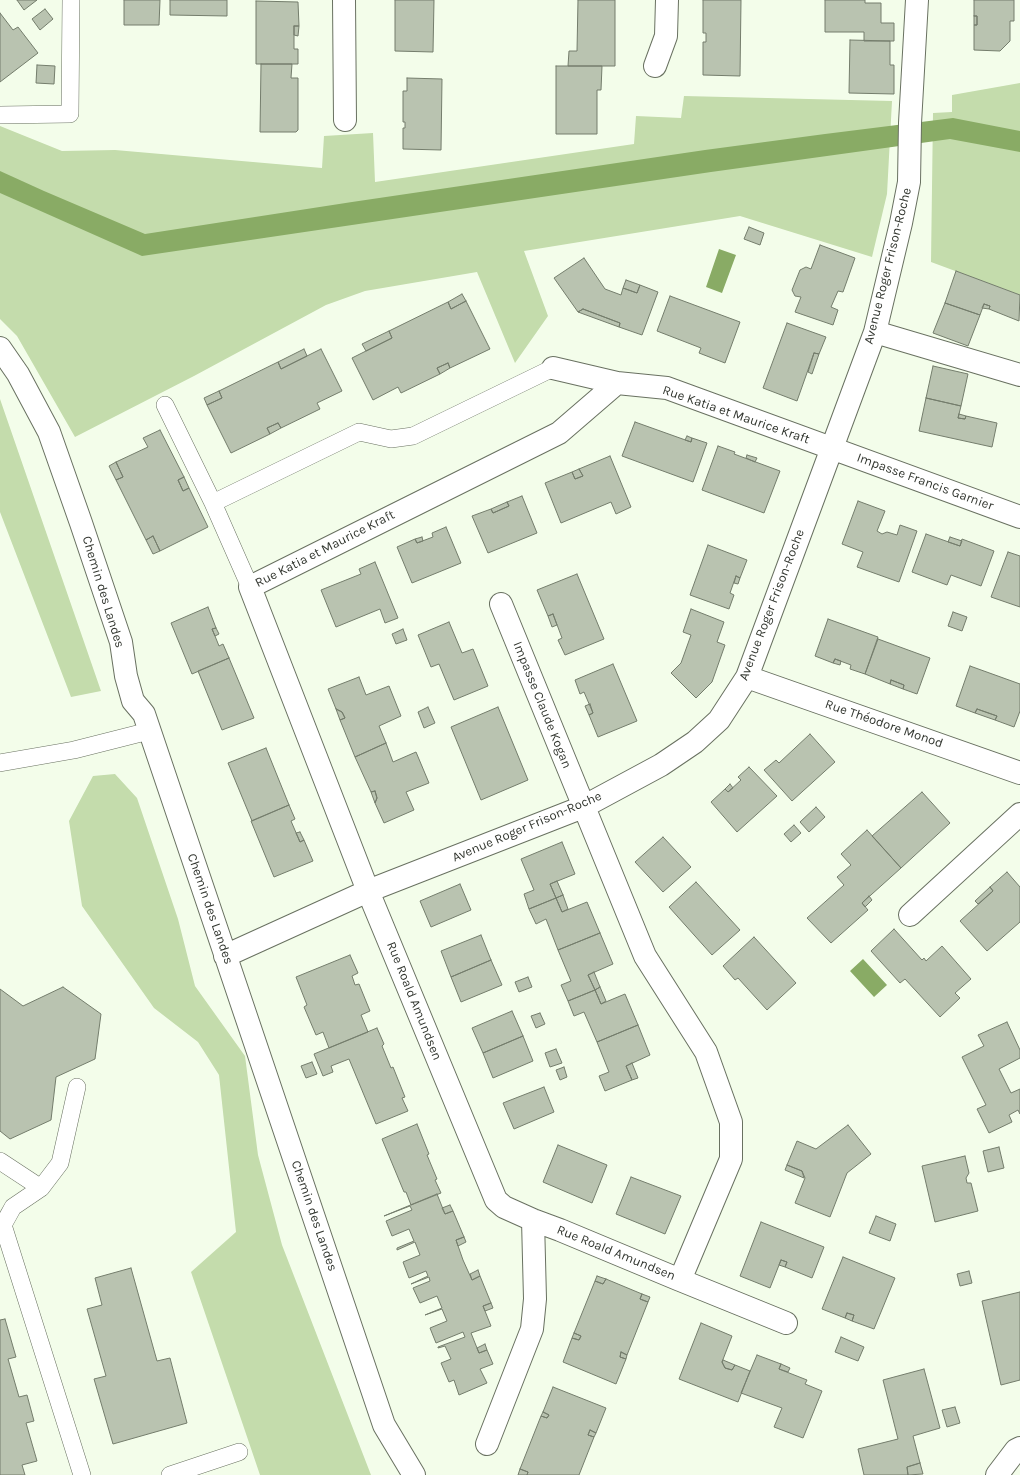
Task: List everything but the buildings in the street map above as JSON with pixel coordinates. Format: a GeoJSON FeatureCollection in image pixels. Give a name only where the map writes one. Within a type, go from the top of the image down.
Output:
{"type":"FeatureCollection","features":[{"type":"Feature","properties":{"kind":"street"},"geometry":{"type":"LineString","coordinates":[[344,0],[345,120]]}},
{"type":"Feature","properties":{"kind":"street"},"geometry":{"type":"LineString","coordinates":[[656,66],[666,36],[666,0]]}},
{"type":"Feature","properties":{"kind":"street","name":"Avenue Roger Frison-Roche"},"geometry":{"type":"LineString","coordinates":[[226,956],[368,891],[583,806],[660,765],[695,742],[719,720],[747,677],[875,332],[901,223],[909,182],[917,0]]}},
{"type":"Feature","properties":{"kind":"street"},"geometry":{"type":"LineString","coordinates":[[875,332],[1020,375]]}},
{"type":"Feature","properties":{"kind":"street","name":"Chemin des Landes"},"geometry":{"type":"LineString","coordinates":[[0,348],[18,374],[49,432],[121,642],[126,676],[134,701],[144,714],[384,1425],[414,1475]]}},
{"type":"Feature","properties":{"kind":"street","name":"Rue Katia et Maurice Kraft"},"geometry":{"type":"LineString","coordinates":[[553,368],[617,383],[667,388],[831,448]]}},
{"type":"Feature","properties":{"kind":"street","name":"Rue Katia et Maurice Kraft"},"geometry":{"type":"LineString","coordinates":[[368,891],[250,586],[559,433],[617,383]]}},
{"type":"Feature","properties":{"kind":"street","name":"Impasse Francis Garnier"},"geometry":{"type":"LineString","coordinates":[[831,448],[1020,516]]}},
{"type":"Feature","properties":{"kind":"street","name":"Impasse Claude Kogan"},"geometry":{"type":"LineString","coordinates":[[501,604],[583,806]]}},
{"type":"Feature","properties":{"kind":"street","name":"Rue Théodore Monod"},"geometry":{"type":"LineString","coordinates":[[747,677],[1020,773]]}},
{"type":"Feature","properties":{"kind":"street","name":"Rue Roald Amundsen"},"geometry":{"type":"LineString","coordinates":[[368,891],[496,1200],[504,1207],[533,1220],[680,1280],[731,1159],[731,1122],[706,1052],[645,956],[583,806]]}},
{"type":"Feature","properties":{"kind":"street"},"geometry":{"type":"LineString","coordinates":[[910,916],[1020,814]]}},
{"type":"Feature","properties":{"kind":"street"},"geometry":{"type":"LineString","coordinates":[[487,1444],[532,1329],[535,1299],[533,1220]]}},
{"type":"Feature","properties":{"kind":"street"},"geometry":{"type":"LineString","coordinates":[[680,1280],[786,1323]]}},
{"type":"Feature","properties":{"kind":"street"},"geometry":{"type":"LineString","coordinates":[[997,1475],[1016,1450],[1020,1448]]}},
{"type":"Feature","properties":{"kind":"lane"},"geometry":{"type":"LineString","coordinates":[[0,115],[70,114],[71,0]]}},
{"type":"Feature","properties":{"kind":"lane"},"geometry":{"type":"LineString","coordinates":[[213,503],[359,432],[391,439],[413,436],[553,368]]}},
{"type":"Feature","properties":{"kind":"lane"},"geometry":{"type":"LineString","coordinates":[[166,405],[213,503],[250,586]]}},
{"type":"Feature","properties":{"kind":"lane"},"geometry":{"type":"LineString","coordinates":[[0,763],[74,750],[149,731]]}},
{"type":"Feature","properties":{"kind":"lane"},"geometry":{"type":"LineString","coordinates":[[77,1087],[60,1163],[41,1188],[13,1207],[2,1225],[82,1475]]}},
{"type":"Feature","properties":{"kind":"lane"},"geometry":{"type":"LineString","coordinates":[[0,1161],[41,1188]]}},
{"type":"Feature","properties":{"kind":"lane"},"geometry":{"type":"LineString","coordinates":[[170,1475],[240,1452]]}},
{"type":"Feature","properties":{"kind":"shaded area"},"geometry":{"type":"Polygon","coordinates":[[[1020,83],[1020,295],[931,262],[933,113],[952,112],[952,95],[1020,83]]]}},
{"type":"Feature","properties":{"kind":"shaded area"},"geometry":{"type":"Polygon","coordinates":[[[684,96],[892,101],[887,194],[872,257],[740,216],[524,251],[548,316],[515,363],[477,272],[365,291],[326,305],[194,376],[75,437],[17,336],[0,319],[0,126],[62,151],[115,150],[322,168],[324,136],[373,133],[375,182],[634,144],[636,116],[681,118],[684,96]]]}},
{"type":"Feature","properties":{"kind":"shaded area"},"geometry":{"type":"Polygon","coordinates":[[[953,118],[1020,131],[1020,152],[950,139],[711,172],[142,256],[0,193],[0,171],[145,234],[705,150],[953,118]]]}},
{"type":"Feature","properties":{"kind":"shaded area"},"geometry":{"type":"Polygon","coordinates":[[[719,249],[736,255],[722,293],[706,287],[719,249]]]}},
{"type":"Feature","properties":{"kind":"shaded area"},"geometry":{"type":"Polygon","coordinates":[[[0,399],[101,691],[71,697],[0,512],[0,399]]]}},
{"type":"Feature","properties":{"kind":"shaded area"},"geometry":{"type":"Polygon","coordinates":[[[115,774],[137,798],[178,919],[195,986],[245,1056],[258,1155],[282,1245],[371,1475],[260,1475],[191,1272],[236,1232],[219,1075],[198,1042],[154,1008],[82,906],[69,821],[93,776],[115,774]]]}},
{"type":"Feature","properties":{"kind":"shaded area"},"geometry":{"type":"Polygon","coordinates":[[[863,959],[887,985],[874,997],[850,971],[863,959]]]}}]}
